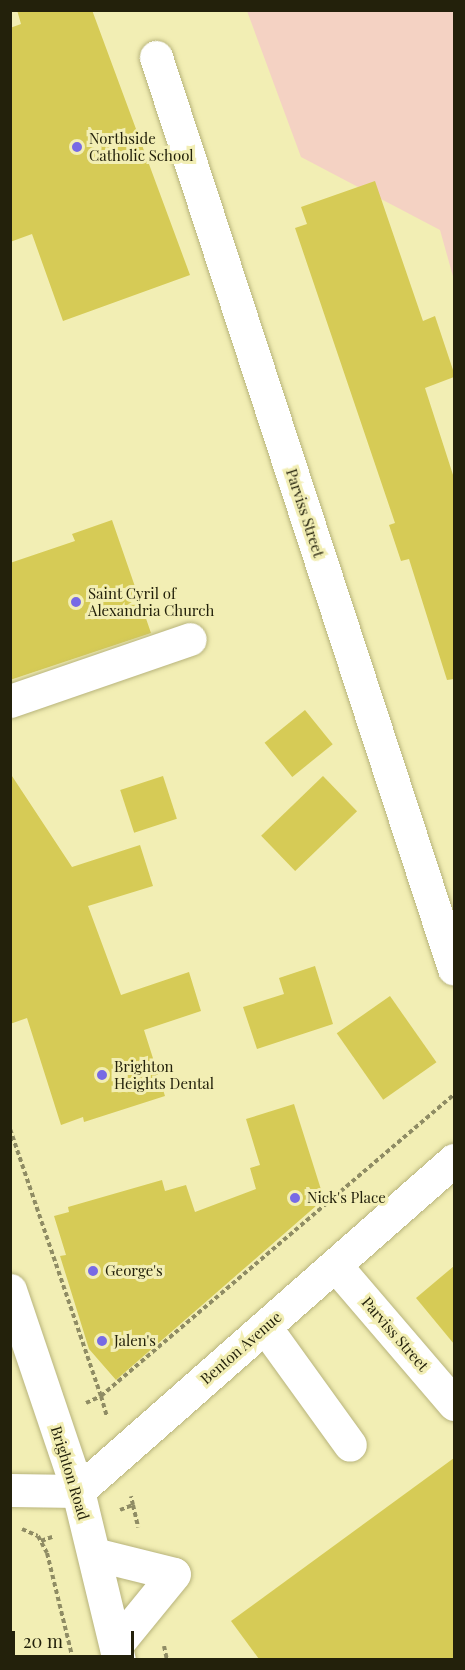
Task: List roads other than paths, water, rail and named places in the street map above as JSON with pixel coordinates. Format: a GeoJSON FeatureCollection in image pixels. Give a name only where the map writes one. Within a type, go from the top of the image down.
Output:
{"type":"FeatureCollection","features":[{"type":"Feature","properties":{"kind":"street","name":"Parviss Street"},"geometry":{"type":"LineString","coordinates":[[156,57],[454,969]]}},
{"type":"Feature","properties":{"kind":"street"},"geometry":{"type":"LineString","coordinates":[[10,701],[190,639]]}},
{"type":"Feature","properties":{"kind":"street","name":"Benton Avenue"},"geometry":{"type":"LineString","coordinates":[[78,1491],[454,1160]]}},
{"type":"Feature","properties":{"kind":"street","name":"Parviss Street"},"geometry":{"type":"LineString","coordinates":[[334,1265],[454,1404]]}},
{"type":"Feature","properties":{"kind":"street","name":"Brighton Road"},"geometry":{"type":"LineString","coordinates":[[10,1290],[78,1491],[117,1652]]}},
{"type":"Feature","properties":{"kind":"street"},"geometry":{"type":"LineString","coordinates":[[265,1327],[350,1445]]}},
{"type":"Feature","properties":{"kind":"street"},"geometry":{"type":"LineString","coordinates":[[10,1490],[78,1491]]}},
{"type":"Feature","properties":{"kind":"street"},"geometry":{"type":"LineString","coordinates":[[94,1554],[174,1574],[117,1652]]}},
{"type":"Feature","properties":{"kind":"place","name":"Northside Catholic School"},"geometry":{"type":"Point","coordinates":[77,147]}},
{"type":"Feature","properties":{"kind":"place","name":"Saint Cyril of Alexandria Church"},"geometry":{"type":"Point","coordinates":[76,602]}},
{"type":"Feature","properties":{"kind":"place","name":"Brighton Heights Dental"},"geometry":{"type":"Point","coordinates":[102,1075]}},
{"type":"Feature","properties":{"kind":"place","name":"Nick's Place"},"geometry":{"type":"Point","coordinates":[295,1198]}},
{"type":"Feature","properties":{"kind":"place","name":"George's"},"geometry":{"type":"Point","coordinates":[93,1271]}},
{"type":"Feature","properties":{"kind":"place","name":"Jalen's"},"geometry":{"type":"Point","coordinates":[102,1341]}}]}
